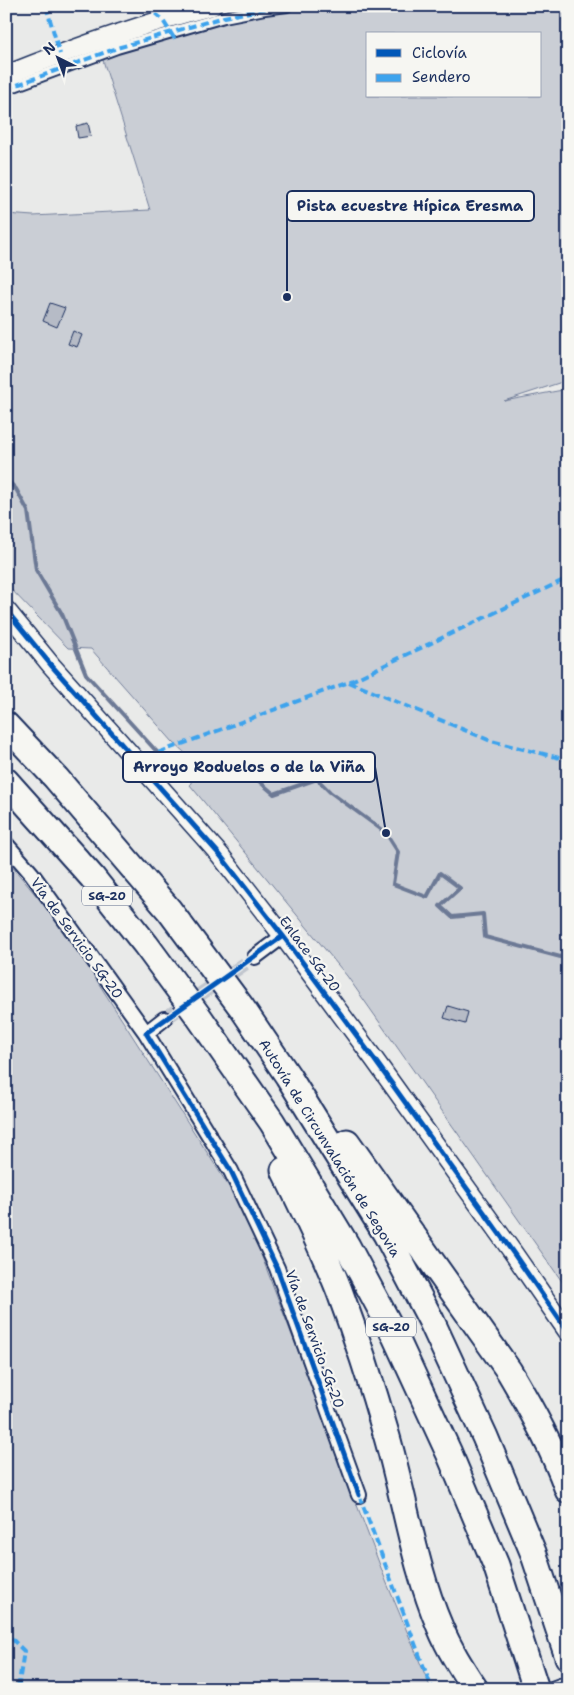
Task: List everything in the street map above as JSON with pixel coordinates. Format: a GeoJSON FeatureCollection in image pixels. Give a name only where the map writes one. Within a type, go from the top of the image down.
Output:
{"type":"FeatureCollection","features":[{"type":"Feature","properties":{"kind":"highway","name":"Autovía de Circunvalación de Segovia"},"geometry":{"type":"LineString","coordinates":[[6,725],[56,778],[163,903],[242,1008],[288,1076],[386,1234],[431,1320],[485,1437],[533,1552],[568,1657]]}},
{"type":"Feature","properties":{"kind":"highway","name":"SG-20"},"geometry":{"type":"LineString","coordinates":[[6,781],[92,877],[146,945],[199,1017],[272,1122],[347,1246],[394,1334],[449,1453],[496,1566],[536,1689]]}},
{"type":"Feature","properties":{"kind":"highway"},"geometry":{"type":"LineString","coordinates":[[242,1008],[324,1108],[504,1364],[545,1434],[568,1490]]}},
{"type":"Feature","properties":{"kind":"highway"},"geometry":{"type":"LineString","coordinates":[[199,1017],[226,1074],[277,1157],[306,1214],[338,1289],[387,1438],[412,1540],[436,1618],[454,1657],[475,1689]]}},
{"type":"Feature","properties":{"kind":"street"},"geometry":{"type":"LineString","coordinates":[[6,75],[136,27],[212,6]]}},
{"type":"Feature","properties":{"kind":"street"},"geometry":{"type":"LineString","coordinates":[[6,89],[117,48],[224,17],[265,8],[287,6]]}},
{"type":"Feature","properties":{"kind":"street","name":"Enlace SG-20"},"geometry":{"type":"LineString","coordinates":[[6,610],[51,665],[220,855],[374,1058],[568,1332]]}},
{"type":"Feature","properties":{"kind":"street","name":"Vía de Servicio SG-20"},"geometry":{"type":"LineString","coordinates":[[6,844],[32,874],[146,1033],[231,1171],[277,1268],[359,1495]]}},
{"type":"Feature","properties":{"kind":"street"},"geometry":{"type":"LineString","coordinates":[[254,957],[283,936]]}},
{"type":"Feature","properties":{"kind":"street"},"geometry":{"type":"LineString","coordinates":[[146,1033],[164,1020]]}},
{"type":"Feature","properties":{"kind":"street"},"geometry":{"type":"LineString","coordinates":[[546,1689],[568,1681]]}},
{"type":"Feature","properties":{"kind":"shaded area"},"geometry":{"type":"Polygon","coordinates":[[[300,6],[568,6],[568,380],[504,401],[568,389],[568,1290],[347,976],[190,785],[198,765],[173,742],[91,649],[68,648],[6,584],[6,214],[33,216],[150,210],[102,57],[265,9],[300,6]]]}},
{"type":"Feature","properties":{"kind":"shaded area"},"geometry":{"type":"Polygon","coordinates":[[[6,859],[63,928],[244,1210],[386,1581],[431,1689],[6,1689],[6,859]]]}},
{"type":"Feature","properties":{"kind":"building"},"geometry":{"type":"Polygon","coordinates":[[[88,123],[91,136],[78,138],[76,126],[88,123]]]}},
{"type":"Feature","properties":{"kind":"building"},"geometry":{"type":"Polygon","coordinates":[[[50,303],[65,308],[57,327],[43,321],[50,303]]]}},
{"type":"Feature","properties":{"kind":"building"},"geometry":{"type":"Polygon","coordinates":[[[73,331],[82,335],[77,347],[68,344],[73,331]]]}},
{"type":"Feature","properties":{"kind":"building"},"geometry":{"type":"Polygon","coordinates":[[[448,1006],[468,1012],[465,1024],[444,1018],[448,1006]]]}},
{"type":"Feature","properties":{"kind":"waterway"},"geometry":{"type":"LineString","coordinates":[[6,479],[16,489],[28,511],[36,570],[62,614],[86,674],[158,753],[212,778],[211,756],[248,759],[253,776],[274,794],[317,779],[330,792],[386,833],[398,852],[393,884],[427,897],[440,873],[460,888],[440,906],[452,917],[483,914],[485,937],[568,959]]}},
{"type":"Feature","properties":{"kind":"tunnel"},"geometry":{"type":"LineString","coordinates":[[164,1019],[255,957]]}},
{"type":"Feature","properties":{"kind":"marked path"},"geometry":{"type":"LineString","coordinates":[[46,6],[60,54]]}},
{"type":"Feature","properties":{"kind":"marked path"},"geometry":{"type":"LineString","coordinates":[[146,6],[162,19],[176,41]]}},
{"type":"Feature","properties":{"kind":"marked path"},"geometry":{"type":"LineString","coordinates":[[6,89],[117,48],[224,17],[287,6]]}},
{"type":"Feature","properties":{"kind":"marked path"},"geometry":{"type":"LineString","coordinates":[[136,761],[349,682],[568,578]]}},
{"type":"Feature","properties":{"kind":"marked path"},"geometry":{"type":"LineString","coordinates":[[349,682],[491,741],[568,760]]}},
{"type":"Feature","properties":{"kind":"marked path"},"geometry":{"type":"LineString","coordinates":[[359,1495],[431,1686],[434,1689]]}},
{"type":"Feature","properties":{"kind":"marked path"},"geometry":{"type":"LineString","coordinates":[[11,1638],[24,1651],[18,1689]]}},
{"type":"Feature","properties":{"kind":"marked path"},"geometry":{"type":"LineString","coordinates":[[546,1689],[568,1681]]}},
{"type":"Feature","properties":{"kind":"cycle path"},"geometry":{"type":"LineString","coordinates":[[6,610],[51,665],[220,855],[374,1059],[568,1332]]}},
{"type":"Feature","properties":{"kind":"cycle path"},"geometry":{"type":"LineString","coordinates":[[283,936],[146,1033],[231,1171],[277,1268],[359,1495]]}},
{"type":"Feature","properties":{"kind":"place","name":"Pista ecuestre Hípica Eresma"},"geometry":{"type":"Point","coordinates":[287,297]}},
{"type":"Feature","properties":{"kind":"place","name":"Arroyo Roduelos o de la Viña"},"geometry":{"type":"Point","coordinates":[386,833]}}]}
